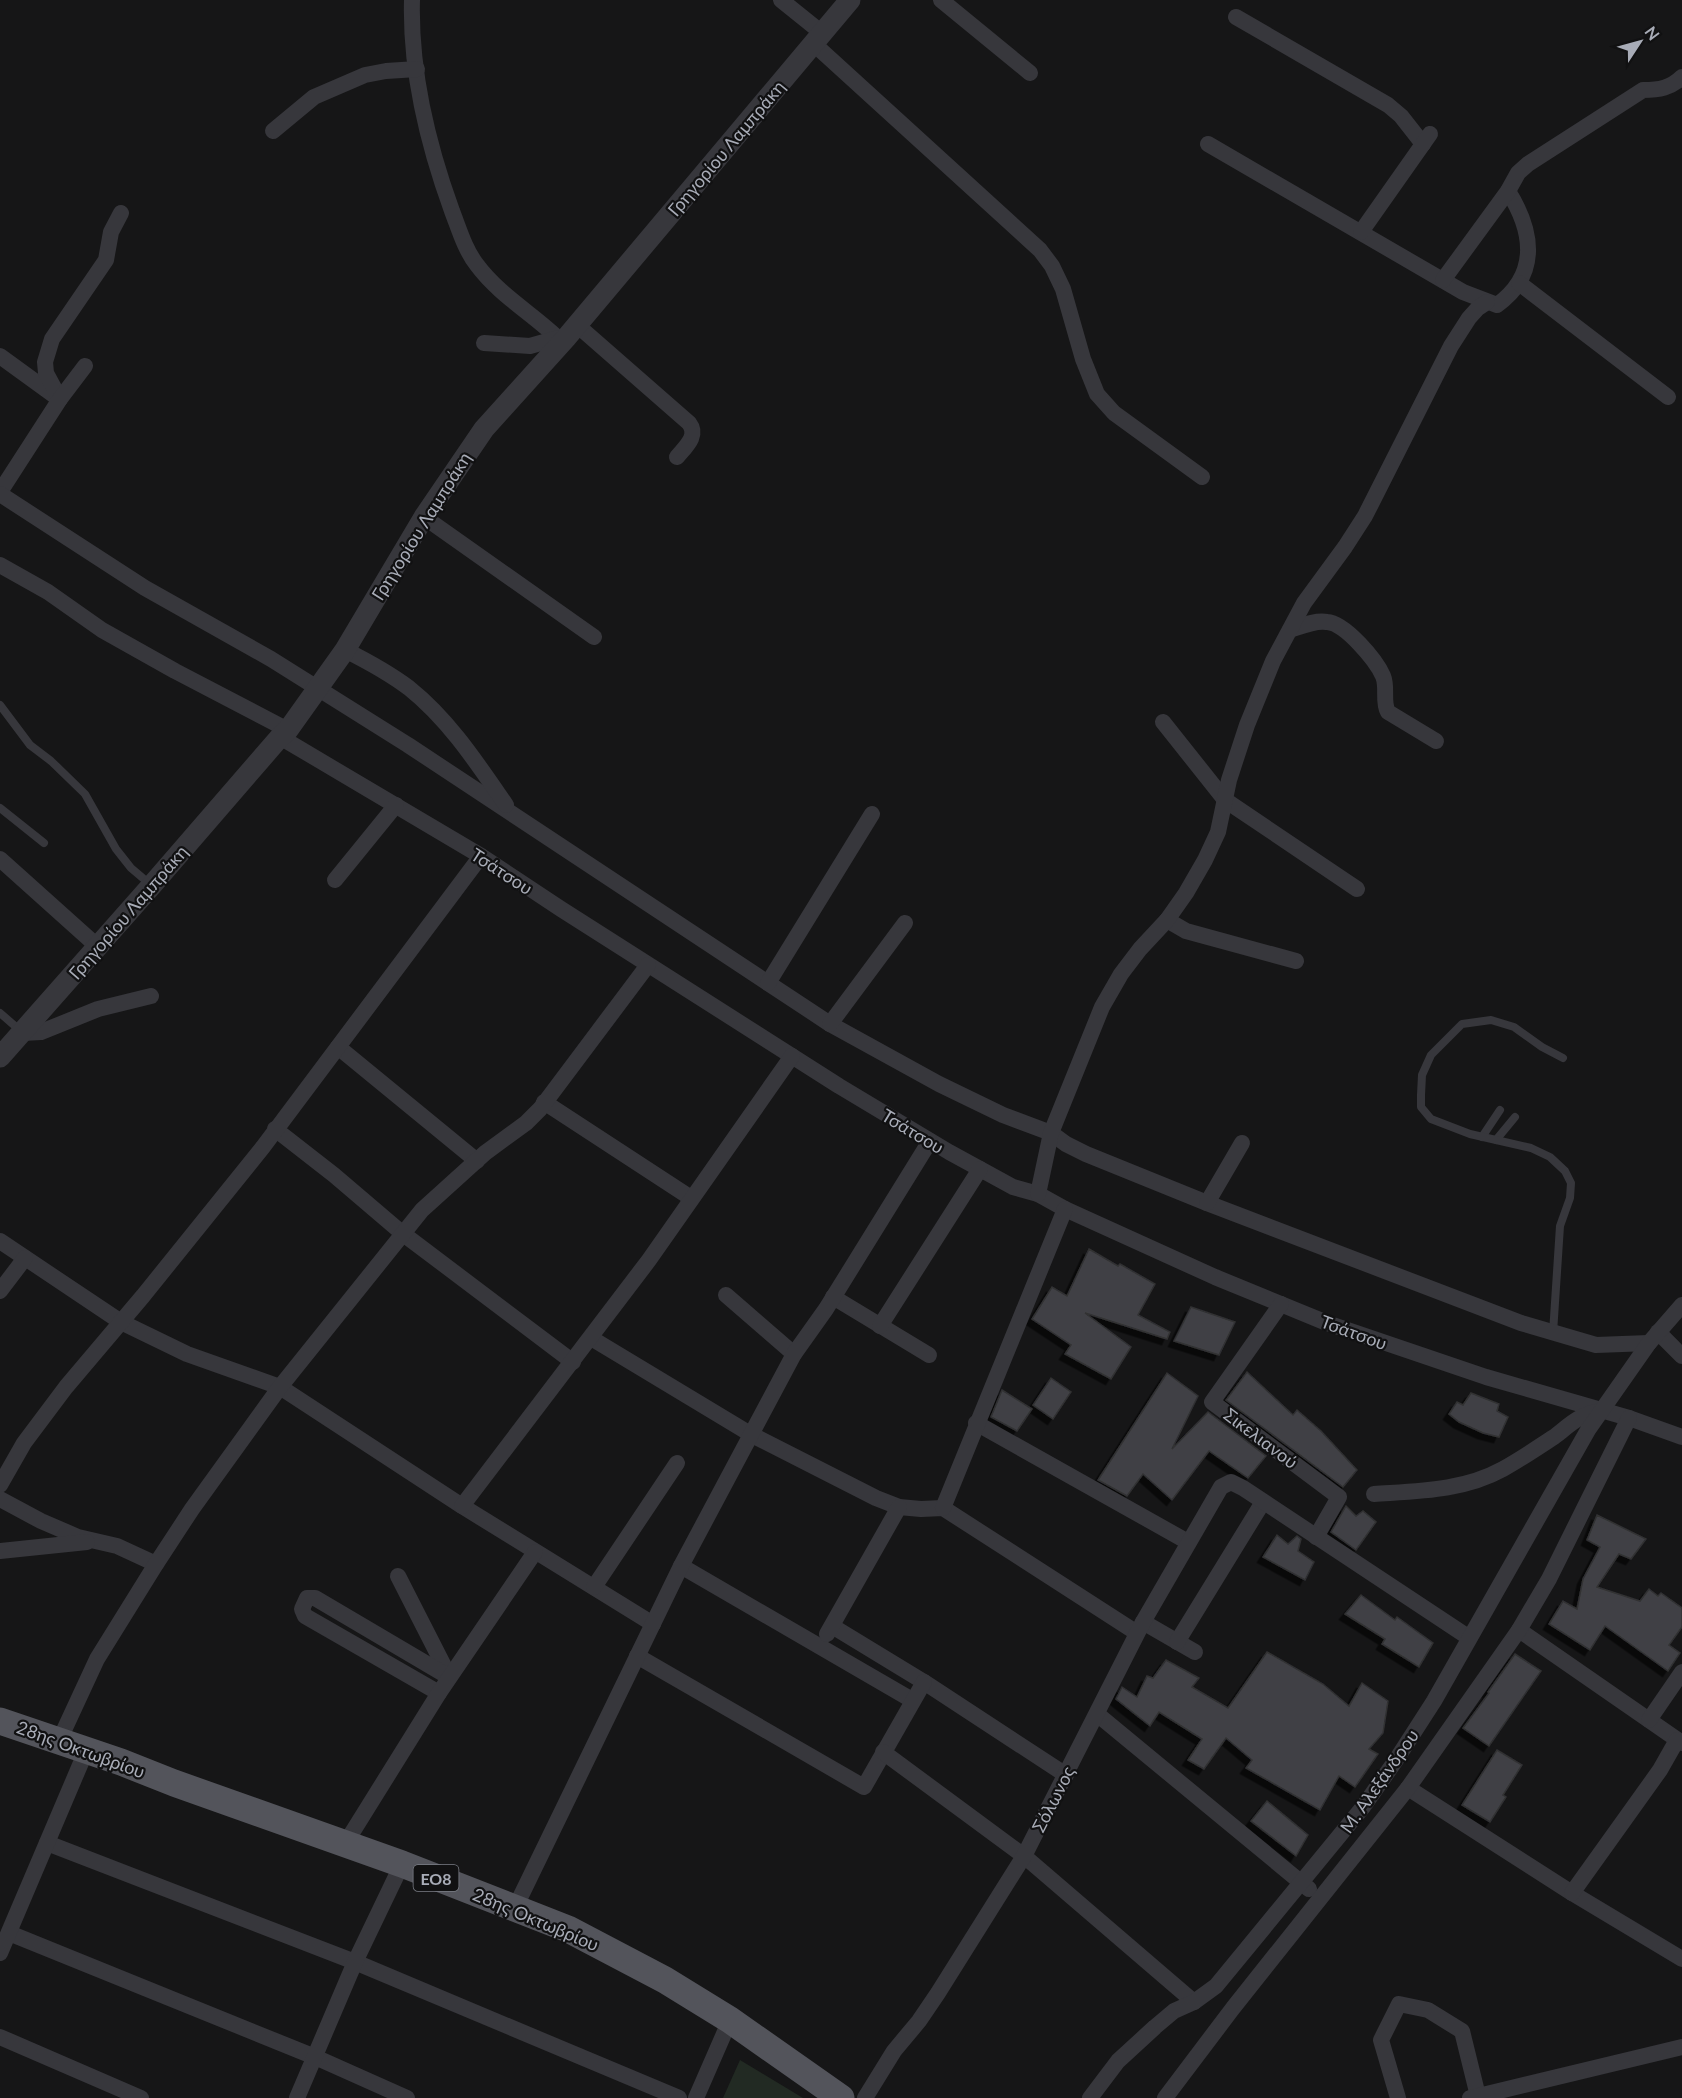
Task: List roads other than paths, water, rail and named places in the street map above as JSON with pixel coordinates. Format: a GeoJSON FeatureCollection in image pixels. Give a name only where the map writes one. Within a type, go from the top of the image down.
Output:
{"type":"FeatureCollection","features":[{"type":"Feature","properties":{"kind":"main road","name":"28ης Οκτωβρίου"},"geometry":{"type":"LineString","coordinates":[[0,1721],[402,1864],[568,1929],[665,1980],[730,2020],[838,2097]]}},
{"type":"Feature","properties":{"kind":"street"},"geometry":{"type":"LineString","coordinates":[[412,0],[417,69],[425,123],[435,164],[462,239],[475,264],[496,288],[560,340]]}},
{"type":"Feature","properties":{"kind":"street"},"geometry":{"type":"LineString","coordinates":[[781,0],[818,39],[1040,250],[1052,266],[1063,290],[1083,359],[1097,394],[1114,413],[1202,477]]}},
{"type":"Feature","properties":{"kind":"street","name":"Γρηγορίου Λαμπράκη"},"geometry":{"type":"LineString","coordinates":[[0,1057],[284,733],[345,650],[424,517],[483,429],[560,340],[577,325],[850,0]]}},
{"type":"Feature","properties":{"kind":"street"},"geometry":{"type":"LineString","coordinates":[[941,0],[1030,73]]}},
{"type":"Feature","properties":{"kind":"street"},"geometry":{"type":"LineString","coordinates":[[1236,17],[1388,105],[1426,139],[1361,232]]}},
{"type":"Feature","properties":{"kind":"street"},"geometry":{"type":"LineString","coordinates":[[273,131],[314,97],[364,75],[417,69]]}},
{"type":"Feature","properties":{"kind":"street"},"geometry":{"type":"LineString","coordinates":[[1443,280],[1508,191],[1518,173],[1554,146],[1643,90],[1657,90],[1674,84],[1682,77]]}},
{"type":"Feature","properties":{"kind":"street"},"geometry":{"type":"LineString","coordinates":[[1208,144],[1463,292],[1497,305],[1507,298],[1519,284],[1527,263],[1530,242],[1519,209],[1508,191]]}},
{"type":"Feature","properties":{"kind":"street"},"geometry":{"type":"LineString","coordinates":[[60,399],[46,373],[45,362],[52,339],[106,260],[111,232],[122,213]]}},
{"type":"Feature","properties":{"kind":"street"},"geometry":{"type":"LineString","coordinates":[[1519,284],[1668,397]]}},
{"type":"Feature","properties":{"kind":"street"},"geometry":{"type":"LineString","coordinates":[[1038,1194],[1051,1133],[1102,1007],[1121,974],[1167,920],[1205,860],[1218,832],[1229,780],[1262,685],[1304,603],[1365,516],[1451,346],[1474,313],[1487,302]]}},
{"type":"Feature","properties":{"kind":"street"},"geometry":{"type":"LineString","coordinates":[[577,325],[689,423],[694,435],[677,457]]}},
{"type":"Feature","properties":{"kind":"street"},"geometry":{"type":"LineString","coordinates":[[484,343],[530,346],[560,340]]}},
{"type":"Feature","properties":{"kind":"street"},"geometry":{"type":"LineString","coordinates":[[0,356],[60,399]]}},
{"type":"Feature","properties":{"kind":"street"},"geometry":{"type":"LineString","coordinates":[[84,366],[60,399],[0,493],[145,588],[319,688],[511,812],[830,1024],[939,1084],[1003,1114],[1051,1133],[1086,1154],[1443,1294],[1596,1346],[1653,1338],[1682,1339]]}},
{"type":"Feature","properties":{"kind":"street"},"geometry":{"type":"LineString","coordinates":[[424,517],[594,637]]}},
{"type":"Feature","properties":{"kind":"street","name":"Τσάτσου"},"geometry":{"type":"LineString","coordinates":[[0,565],[48,592],[113,636],[284,733],[481,856],[792,1056],[930,1141],[1013,1187],[1038,1194],[1065,1209],[1215,1277],[1327,1323],[1486,1377],[1629,1418],[1682,1437]]}},
{"type":"Feature","properties":{"kind":"street"},"geometry":{"type":"LineString","coordinates":[[1290,630],[1327,621],[1345,631],[1364,648],[1383,677],[1386,694],[1384,705],[1388,712],[1436,741]]}},
{"type":"Feature","properties":{"kind":"street"},"geometry":{"type":"LineString","coordinates":[[345,650],[410,688],[435,712],[460,740],[511,812]]}},
{"type":"Feature","properties":{"kind":"street"},"geometry":{"type":"LineString","coordinates":[[1163,722],[1225,800],[1357,889]]}},
{"type":"Feature","properties":{"kind":"street"},"geometry":{"type":"LineString","coordinates":[[335,880],[396,805]]}},
{"type":"Feature","properties":{"kind":"street"},"geometry":{"type":"LineString","coordinates":[[768,983],[872,814]]}},
{"type":"Feature","properties":{"kind":"street"},"geometry":{"type":"LineString","coordinates":[[0,1485],[24,1443],[66,1387],[121,1322],[275,1129],[481,856]]}},
{"type":"Feature","properties":{"kind":"street"},"geometry":{"type":"LineString","coordinates":[[0,859],[97,946]]}},
{"type":"Feature","properties":{"kind":"street"},"geometry":{"type":"LineString","coordinates":[[1167,920],[1186,931],[1296,961]]}},
{"type":"Feature","properties":{"kind":"street"},"geometry":{"type":"LineString","coordinates":[[830,1024],[905,923]]}},
{"type":"Feature","properties":{"kind":"street"},"geometry":{"type":"LineString","coordinates":[[59,1741],[97,1659],[156,1564],[192,1509],[280,1387],[422,1210],[540,1109],[648,965]]}},
{"type":"Feature","properties":{"kind":"street"},"geometry":{"type":"LineString","coordinates":[[23,1033],[41,1032],[98,1009],[151,996]]}},
{"type":"Feature","properties":{"kind":"street"},"geometry":{"type":"LineString","coordinates":[[338,1047],[477,1161]]}},
{"type":"Feature","properties":{"kind":"street"},"geometry":{"type":"LineString","coordinates":[[462,1506],[649,1260],[792,1056]]}},
{"type":"Feature","properties":{"kind":"street"},"geometry":{"type":"LineString","coordinates":[[544,1102],[691,1198]]}},
{"type":"Feature","properties":{"kind":"street"},"geometry":{"type":"LineString","coordinates":[[275,1129],[402,1233],[573,1362]]}},
{"type":"Feature","properties":{"kind":"street"},"geometry":{"type":"LineString","coordinates":[[515,1908],[681,1566],[794,1354],[833,1297],[930,1141]]}},
{"type":"Feature","properties":{"kind":"street"},"geometry":{"type":"LineString","coordinates":[[1207,1203],[1242,1143]]}},
{"type":"Feature","properties":{"kind":"street"},"geometry":{"type":"LineString","coordinates":[[880,1326],[980,1169]]}},
{"type":"Feature","properties":{"kind":"street"},"geometry":{"type":"LineString","coordinates":[[943,1508],[1065,1209]]}},
{"type":"Feature","properties":{"kind":"street"},"geometry":{"type":"LineString","coordinates":[[0,1241],[121,1322],[187,1354],[280,1387],[462,1506],[653,1624]]}},
{"type":"Feature","properties":{"kind":"street"},"geometry":{"type":"LineString","coordinates":[[0,1291],[25,1258]]}},
{"type":"Feature","properties":{"kind":"street"},"geometry":{"type":"LineString","coordinates":[[726,1294],[794,1354]]}},
{"type":"Feature","properties":{"kind":"street"},"geometry":{"type":"LineString","coordinates":[[833,1297],[929,1355]]}},
{"type":"Feature","properties":{"kind":"street","name":"Σικελιανού"},"geometry":{"type":"LineString","coordinates":[[1281,1304],[1212,1402],[1339,1497],[1316,1537]]}},
{"type":"Feature","properties":{"kind":"street","name":"Μ. Αλεξάνδρου"},"geometry":{"type":"LineString","coordinates":[[1090,2098],[1118,2061],[1155,2027],[1174,2011],[1194,2002],[1216,1986],[1363,1807],[1434,1701],[1561,1474],[1602,1410],[1653,1338],[1682,1305]]}},
{"type":"Feature","properties":{"kind":"street"},"geometry":{"type":"LineString","coordinates":[[591,1338],[671,1384],[752,1435],[876,1498],[899,1507],[943,1508],[1140,1628],[1177,1642],[1195,1652]]}},
{"type":"Feature","properties":{"kind":"street"},"geometry":{"type":"LineString","coordinates":[[1653,1338],[1682,1356]]}},
{"type":"Feature","properties":{"kind":"street"},"geometry":{"type":"LineString","coordinates":[[1374,1494],[1441,1489],[1484,1478],[1524,1456],[1576,1418],[1602,1410]]}},
{"type":"Feature","properties":{"kind":"street","name":"Μ. Αλεξάνδρου"},"geometry":{"type":"LineString","coordinates":[[1165,2098],[1408,1788],[1519,1630],[1549,1579],[1629,1418]]}},
{"type":"Feature","properties":{"kind":"street"},"geometry":{"type":"LineString","coordinates":[[976,1423],[1188,1542]]}},
{"type":"Feature","properties":{"kind":"street"},"geometry":{"type":"LineString","coordinates":[[594,1587],[677,1463]]}},
{"type":"Feature","properties":{"kind":"street","name":"Σόλωνος"},"geometry":{"type":"LineString","coordinates":[[866,2098],[894,2051],[938,1993],[1024,1856],[1140,1628],[1221,1487],[1231,1482],[1263,1502]]}},
{"type":"Feature","properties":{"kind":"street"},"geometry":{"type":"LineString","coordinates":[[0,1499],[40,1521],[78,1537],[117,1546],[156,1564]]}},
{"type":"Feature","properties":{"kind":"street"},"geometry":{"type":"LineString","coordinates":[[1177,1642],[1263,1502],[1468,1637]]}},
{"type":"Feature","properties":{"kind":"street"},"geometry":{"type":"LineString","coordinates":[[819,1647],[899,1507]]}},
{"type":"Feature","properties":{"kind":"street"},"geometry":{"type":"LineString","coordinates":[[0,1551],[96,1541]]}},
{"type":"Feature","properties":{"kind":"street"},"geometry":{"type":"LineString","coordinates":[[345,1844],[449,1677],[535,1552]]}},
{"type":"Feature","properties":{"kind":"street"},"geometry":{"type":"LineString","coordinates":[[681,1566],[912,1700]]}},
{"type":"Feature","properties":{"kind":"street"},"geometry":{"type":"LineString","coordinates":[[398,1576],[449,1677]]}},
{"type":"Feature","properties":{"kind":"street"},"geometry":{"type":"LineString","coordinates":[[439,1693],[305,1616],[302,1609],[307,1598],[315,1598],[449,1677]]}},
{"type":"Feature","properties":{"kind":"street"},"geometry":{"type":"LineString","coordinates":[[832,1626],[924,1682],[1066,1775]]}},
{"type":"Feature","properties":{"kind":"street"},"geometry":{"type":"LineString","coordinates":[[1519,1630],[1680,1742],[1572,1893]]}},
{"type":"Feature","properties":{"kind":"street"},"geometry":{"type":"LineString","coordinates":[[637,1656],[864,1787],[924,1682]]}},
{"type":"Feature","properties":{"kind":"street"},"geometry":{"type":"LineString","coordinates":[[1649,1720],[1682,1672]]}},
{"type":"Feature","properties":{"kind":"street"},"geometry":{"type":"LineString","coordinates":[[1097,1714],[1320,1899]]}},
{"type":"Feature","properties":{"kind":"street"},"geometry":{"type":"LineString","coordinates":[[0,1953],[86,1751]]}},
{"type":"Feature","properties":{"kind":"street"},"geometry":{"type":"LineString","coordinates":[[883,1752],[1024,1856],[1194,2002]]}},
{"type":"Feature","properties":{"kind":"street"},"geometry":{"type":"LineString","coordinates":[[1408,1788],[1572,1893],[1682,1959]]}},
{"type":"Feature","properties":{"kind":"street"},"geometry":{"type":"LineString","coordinates":[[47,1843],[355,1962],[678,2098]]}},
{"type":"Feature","properties":{"kind":"street"},"geometry":{"type":"LineString","coordinates":[[297,2098],[355,1962],[402,1864]]}},
{"type":"Feature","properties":{"kind":"street"},"geometry":{"type":"LineString","coordinates":[[9,1933],[315,2057],[407,2098]]}},
{"type":"Feature","properties":{"kind":"street"},"geometry":{"type":"LineString","coordinates":[[1398,2098],[1381,2040],[1399,2004],[1428,2010],[1462,2031],[1474,2097],[1682,2048]]}},
{"type":"Feature","properties":{"kind":"street"},"geometry":{"type":"LineString","coordinates":[[696,2098],[730,2020]]}},
{"type":"Feature","properties":{"kind":"street"},"geometry":{"type":"LineString","coordinates":[[0,2037],[141,2098]]}},
{"type":"Feature","properties":{"kind":"lane"},"geometry":{"type":"LineString","coordinates":[[0,705],[30,745],[51,761],[85,794],[116,849],[131,868],[152,885]]}},
{"type":"Feature","properties":{"kind":"lane"},"geometry":{"type":"LineString","coordinates":[[0,808],[44,843]]}},
{"type":"Feature","properties":{"kind":"lane"},"geometry":{"type":"LineString","coordinates":[[0,1013],[23,1033]]}},
{"type":"Feature","properties":{"kind":"lane"},"geometry":{"type":"LineString","coordinates":[[1553,1333],[1560,1227],[1570,1198],[1571,1183],[1565,1171],[1550,1157],[1531,1148],[1482,1137],[1431,1119],[1421,1107],[1422,1075],[1431,1055],[1462,1024],[1491,1020],[1515,1027],[1542,1047],[1563,1058]]}},
{"type":"Feature","properties":{"kind":"lane"},"geometry":{"type":"LineString","coordinates":[[1482,1137],[1500,1110]]}},
{"type":"Feature","properties":{"kind":"lane"},"geometry":{"type":"LineString","coordinates":[[1496,1140],[1515,1117]]}}]}
